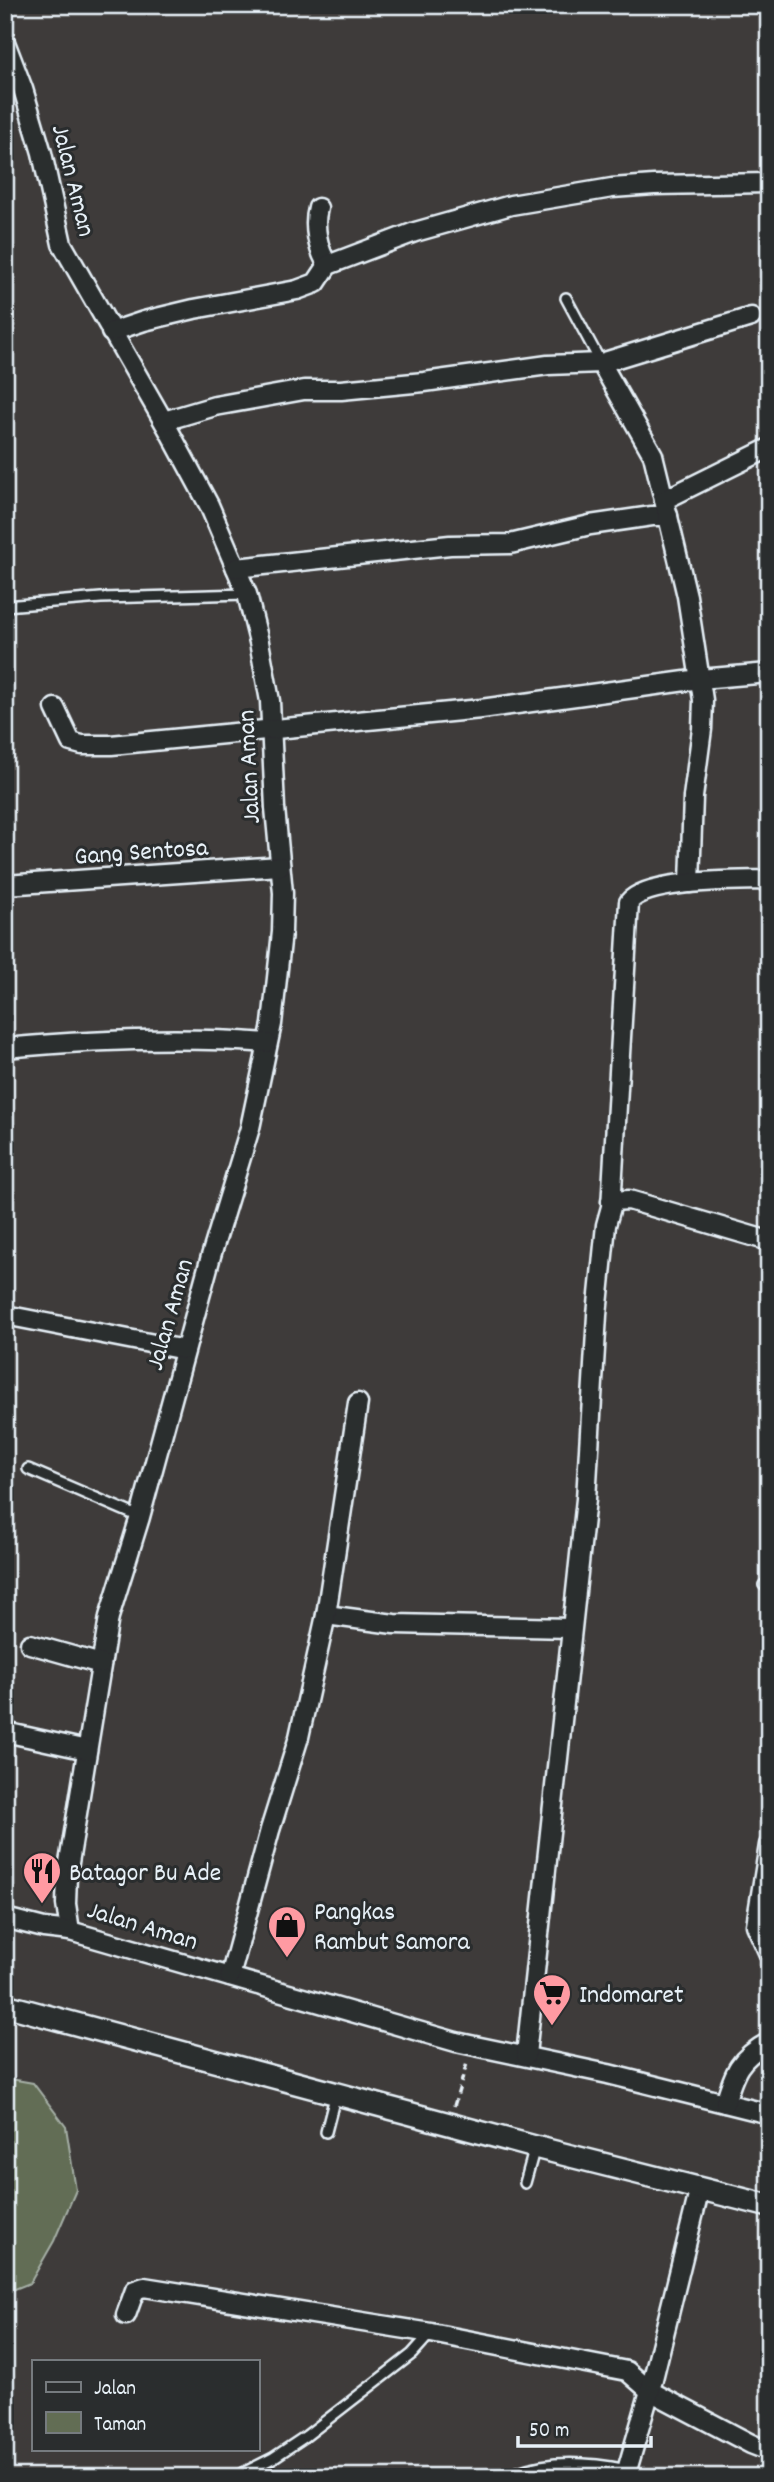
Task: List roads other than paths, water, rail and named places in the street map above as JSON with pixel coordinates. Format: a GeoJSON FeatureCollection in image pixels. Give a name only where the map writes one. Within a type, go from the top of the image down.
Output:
{"type":"FeatureCollection","features":[{"type":"Feature","properties":{"kind":"street","name":"Jalan Aman"},"geometry":{"type":"LineString","coordinates":[[5,42],[23,89],[42,153],[62,244],[209,505],[247,594],[268,689],[280,866],[282,932],[272,1024],[250,1128],[109,1617],[67,1875],[66,1904],[70,1931],[473,2045],[526,2055],[769,2114]]}},
{"type":"Feature","properties":{"kind":"street"},"geometry":{"type":"LineString","coordinates":[[111,332],[194,309],[297,290],[316,283],[328,265],[415,232],[511,205],[622,187],[769,183]]}},
{"type":"Feature","properties":{"kind":"street"},"geometry":{"type":"LineString","coordinates":[[318,208],[319,246],[328,265]]}},
{"type":"Feature","properties":{"kind":"street"},"geometry":{"type":"LineString","coordinates":[[164,421],[215,406],[303,390],[341,390],[548,365],[601,363],[751,317]]}},
{"type":"Feature","properties":{"kind":"street"},"geometry":{"type":"LineString","coordinates":[[601,363],[653,455],[687,596],[700,679],[702,729],[693,797],[690,883]]}},
{"type":"Feature","properties":{"kind":"street"},"geometry":{"type":"LineString","coordinates":[[236,568],[450,545],[510,544],[590,525],[642,517],[666,508],[769,448]]}},
{"type":"Feature","properties":{"kind":"street"},"geometry":{"type":"LineString","coordinates":[[55,708],[71,742],[110,746],[481,709],[700,679],[769,673]]}},
{"type":"Feature","properties":{"kind":"street","name":"Gang Sentosa"},"geometry":{"type":"LineString","coordinates":[[5,885],[280,866]]}},
{"type":"Feature","properties":{"kind":"street"},"geometry":{"type":"LineString","coordinates":[[526,2055],[586,1499],[597,1315],[611,1201],[629,902],[636,895],[690,883],[766,880]]}},
{"type":"Feature","properties":{"kind":"street"},"geometry":{"type":"LineString","coordinates":[[5,1048],[147,1040],[267,1043]]}},
{"type":"Feature","properties":{"kind":"street"},"geometry":{"type":"LineString","coordinates":[[611,1201],[629,1200],[769,1241]]}},
{"type":"Feature","properties":{"kind":"street"},"geometry":{"type":"LineString","coordinates":[[5,1315],[184,1350]]}},
{"type":"Feature","properties":{"kind":"street"},"geometry":{"type":"LineString","coordinates":[[230,1977],[270,1830],[299,1737],[326,1615],[358,1403]]}},
{"type":"Feature","properties":{"kind":"street"},"geometry":{"type":"LineString","coordinates":[[326,1615],[394,1624],[571,1628]]}},
{"type":"Feature","properties":{"kind":"street"},"geometry":{"type":"LineString","coordinates":[[30,1644],[101,1664]]}},
{"type":"Feature","properties":{"kind":"street"},"geometry":{"type":"LineString","coordinates":[[5,1732],[87,1751]]}},
{"type":"Feature","properties":{"kind":"street"},"geometry":{"type":"LineString","coordinates":[[769,1845],[756,1925],[769,1954]]}},
{"type":"Feature","properties":{"kind":"street"},"geometry":{"type":"LineString","coordinates":[[5,1918],[44,1928],[70,1931]]}},
{"type":"Feature","properties":{"kind":"street"},"geometry":{"type":"LineString","coordinates":[[5,2005],[536,2147],[769,2206]]}},
{"type":"Feature","properties":{"kind":"street"},"geometry":{"type":"LineString","coordinates":[[725,2103],[739,2065],[751,2051],[769,2042]]}},
{"type":"Feature","properties":{"kind":"street"},"geometry":{"type":"LineString","coordinates":[[517,2477],[565,2468],[599,2469],[625,2476],[650,2391],[699,2188]]}},
{"type":"Feature","properties":{"kind":"street"},"geometry":{"type":"LineString","coordinates":[[126,2315],[135,2290],[144,2287],[431,2333],[627,2371],[650,2391],[769,2451]]}},
{"type":"Feature","properties":{"kind":"lane"},"geometry":{"type":"LineString","coordinates":[[566,298],[601,363]]}},
{"type":"Feature","properties":{"kind":"lane"},"geometry":{"type":"LineString","coordinates":[[5,606],[102,598],[247,594]]}},
{"type":"Feature","properties":{"kind":"lane"},"geometry":{"type":"LineString","coordinates":[[28,1469],[140,1517]]}},
{"type":"Feature","properties":{"kind":"lane"},"geometry":{"type":"LineString","coordinates":[[326,2132],[336,2092]]}},
{"type":"Feature","properties":{"kind":"lane"},"geometry":{"type":"LineString","coordinates":[[525,2183],[536,2147]]}},
{"type":"Feature","properties":{"kind":"lane"},"geometry":{"type":"LineString","coordinates":[[237,2476],[273,2458],[306,2436],[412,2354],[431,2333]]}},
{"type":"Feature","properties":{"kind":"place","name":"Batagor Bu Ade"},"geometry":{"type":"Point","coordinates":[42,1905]}},
{"type":"Feature","properties":{"kind":"place","name":"Pangkas Rambut Samora"},"geometry":{"type":"Point","coordinates":[287,1959]}},
{"type":"Feature","properties":{"kind":"place","name":"Indomaret"},"geometry":{"type":"Point","coordinates":[552,2027]}}]}
